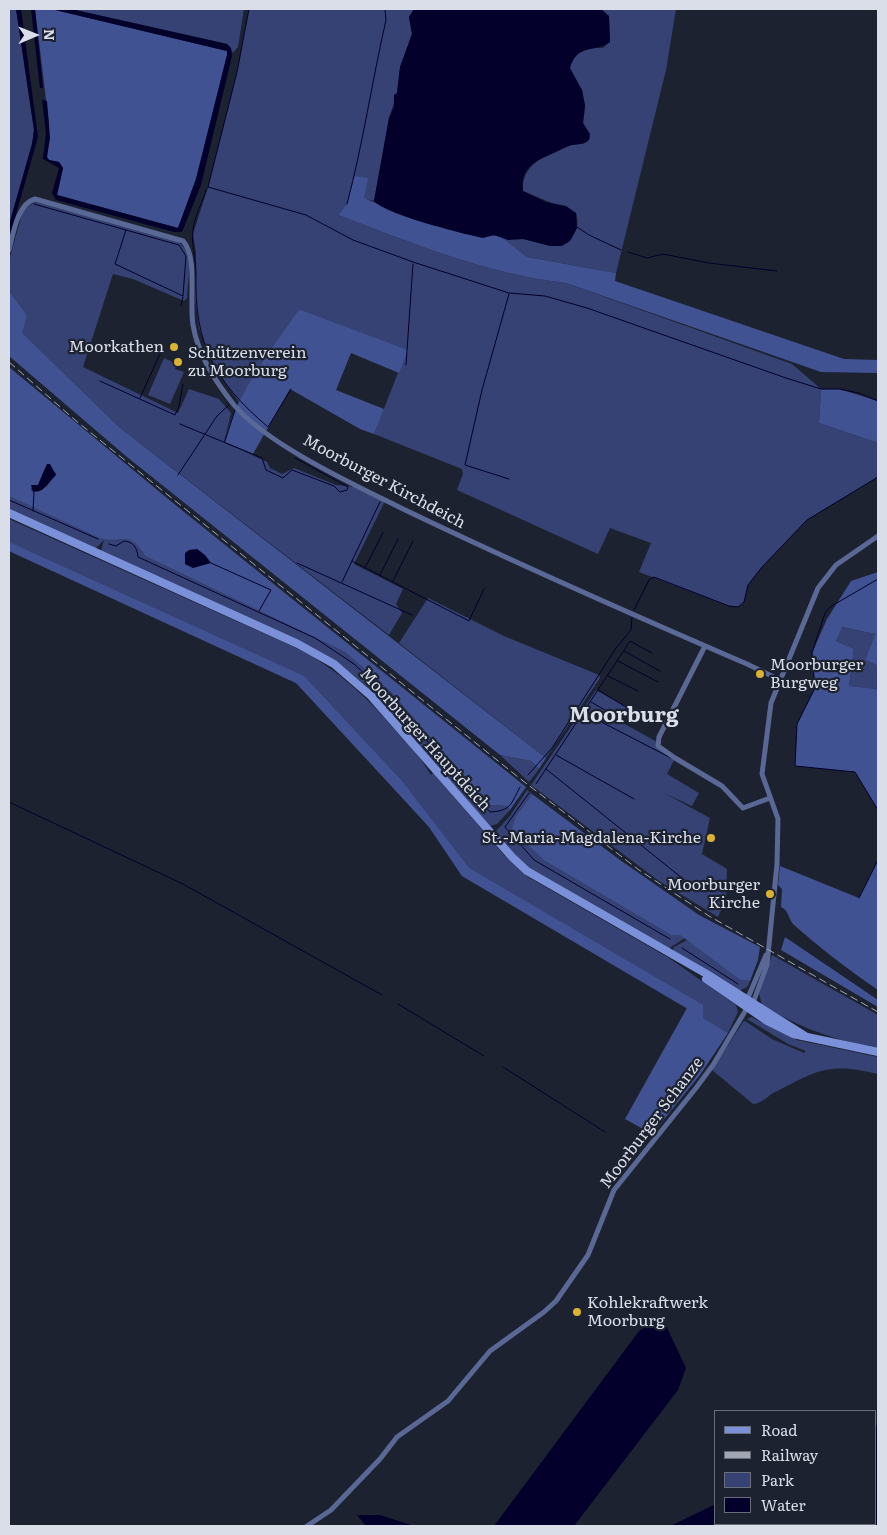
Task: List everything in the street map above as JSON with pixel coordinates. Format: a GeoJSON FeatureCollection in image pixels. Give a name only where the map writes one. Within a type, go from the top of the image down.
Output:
{"type":"FeatureCollection","features":[{"type":"Feature","properties":{"kind":"main road","name":"Moorburger Hauptdeich"},"geometry":{"type":"LineString","coordinates":[[9,513],[298,644],[329,661],[371,696],[522,866],[543,881],[691,966],[749,1004],[782,1030],[878,1052]]}},
{"type":"Feature","properties":{"kind":"street","name":"Moorburger Kirchdeich"},"geometry":{"type":"LineString","coordinates":[[9,250],[21,211],[32,200],[147,229],[183,241],[188,247],[191,257],[190,306],[198,345],[213,376],[235,406],[259,428],[337,475],[383,499],[503,557],[782,681]]}},
{"type":"Feature","properties":{"kind":"street","name":"Moorburger Schanze"},"geometry":{"type":"LineString","coordinates":[[307,1526],[331,1510],[380,1459],[397,1437],[448,1401],[490,1351],[544,1312],[556,1301],[588,1255],[606,1207],[617,1185],[713,1065],[749,1004],[767,965],[779,827],[776,811],[763,780],[769,709],[782,681],[813,597],[821,584],[836,565],[878,536]]}},
{"type":"Feature","properties":{"kind":"street"},"geometry":{"type":"LineString","coordinates":[[705,646],[658,742],[660,748],[722,786],[743,808],[770,798]]}},
{"type":"Feature","properties":{"kind":"green space"},"geometry":{"type":"Polygon","coordinates":[[[9,9],[16,9],[34,130],[32,144],[9,225],[9,9]]]}},
{"type":"Feature","properties":{"kind":"green space"},"geometry":{"type":"Polygon","coordinates":[[[71,9],[244,9],[238,47],[233,53],[227,44],[71,9]]]}},
{"type":"Feature","properties":{"kind":"green space"},"geometry":{"type":"Polygon","coordinates":[[[249,9],[414,9],[409,17],[412,34],[400,67],[397,93],[389,118],[374,201],[358,200],[345,207],[338,215],[479,265],[507,273],[566,283],[792,364],[821,389],[819,423],[878,443],[878,477],[807,520],[762,567],[748,585],[744,602],[738,607],[729,606],[639,572],[651,543],[610,528],[598,554],[457,490],[463,474],[462,469],[374,434],[407,350],[299,309],[239,402],[223,380],[209,355],[199,328],[195,299],[196,252],[193,234],[208,187],[237,72],[249,9]]]}},
{"type":"Feature","properties":{"kind":"green space"},"geometry":{"type":"Polygon","coordinates":[[[601,9],[676,9],[666,70],[616,273],[527,257],[502,238],[522,239],[559,246],[570,240],[575,232],[577,227],[576,213],[523,191],[524,182],[526,174],[537,161],[553,152],[584,143],[590,138],[583,123],[585,108],[582,90],[569,70],[574,59],[581,52],[591,48],[603,48],[610,42],[609,18],[601,9]]]}},
{"type":"Feature","properties":{"kind":"green space"},"geometry":{"type":"Polygon","coordinates":[[[35,202],[174,239],[181,244],[188,257],[189,264],[187,298],[184,301],[133,279],[113,274],[83,367],[178,413],[189,389],[219,399],[231,413],[224,442],[267,462],[270,468],[282,474],[294,468],[336,485],[355,487],[385,501],[354,564],[403,589],[396,604],[402,613],[389,635],[119,427],[21,333],[27,315],[9,291],[9,261],[23,210],[35,202]]]}},
{"type":"Feature","properties":{"kind":"green space"},"geometry":{"type":"Polygon","coordinates":[[[164,358],[177,364],[175,369],[184,372],[170,404],[148,395],[164,358]]]}},
{"type":"Feature","properties":{"kind":"green space"},"geometry":{"type":"Polygon","coordinates":[[[9,496],[119,540],[132,540],[145,556],[345,652],[390,691],[489,805],[507,806],[510,810],[497,824],[490,826],[364,684],[327,657],[101,551],[104,540],[95,549],[9,511],[9,496]]]}},
{"type":"Feature","properties":{"kind":"green space"},"geometry":{"type":"Polygon","coordinates":[[[9,519],[294,647],[323,663],[349,683],[384,717],[414,751],[431,775],[433,773],[505,856],[528,877],[669,958],[736,1005],[738,1012],[728,1033],[462,876],[429,827],[348,732],[296,683],[9,551],[9,519]]]}},
{"type":"Feature","properties":{"kind":"green space"},"geometry":{"type":"Polygon","coordinates":[[[428,598],[504,636],[599,675],[600,678],[546,758],[399,643],[428,598]]]}},
{"type":"Feature","properties":{"kind":"green space"},"geometry":{"type":"Polygon","coordinates":[[[841,627],[875,634],[865,660],[878,666],[878,689],[849,686],[854,649],[836,641],[841,627]]]}},
{"type":"Feature","properties":{"kind":"green space"},"geometry":{"type":"Polygon","coordinates":[[[596,690],[628,708],[621,722],[657,742],[675,758],[667,774],[699,793],[692,806],[664,793],[710,818],[702,854],[727,869],[726,898],[718,917],[659,881],[531,785],[596,690]]]}},
{"type":"Feature","properties":{"kind":"green space"},"geometry":{"type":"Polygon","coordinates":[[[500,755],[531,761],[539,769],[529,782],[500,755]]]}},
{"type":"Feature","properties":{"kind":"green space"},"geometry":{"type":"Polygon","coordinates":[[[527,790],[532,794],[516,816],[545,861],[671,935],[680,935],[685,938],[668,949],[538,875],[520,861],[496,831],[510,816],[527,790]]]}},
{"type":"Feature","properties":{"kind":"green space"},"geometry":{"type":"Polygon","coordinates":[[[687,940],[740,980],[750,981],[747,987],[739,991],[672,951],[674,947],[687,940]]]}},
{"type":"Feature","properties":{"kind":"green space"},"geometry":{"type":"Polygon","coordinates":[[[772,955],[878,1015],[878,1049],[804,1027],[762,1005],[759,994],[772,955]]]}},
{"type":"Feature","properties":{"kind":"green space"},"geometry":{"type":"Polygon","coordinates":[[[751,1017],[797,1040],[878,1057],[878,1074],[861,1070],[824,1070],[773,1093],[761,1102],[753,1104],[712,1070],[743,1022],[745,1021],[772,1039],[804,1053],[806,1051],[788,1044],[747,1019],[751,1017]]]}},
{"type":"Feature","properties":{"kind":"shaded area"},"geometry":{"type":"Polygon","coordinates":[[[35,9],[51,9],[227,51],[196,179],[178,228],[57,195],[63,168],[59,162],[49,160],[47,157],[49,124],[35,9]]]}},
{"type":"Feature","properties":{"kind":"shaded area"},"geometry":{"type":"Polygon","coordinates":[[[354,176],[368,178],[364,198],[416,220],[465,234],[500,236],[527,257],[616,273],[615,281],[844,359],[878,360],[878,373],[821,372],[566,283],[507,273],[479,265],[338,215],[347,204],[354,176]]]}},
{"type":"Feature","properties":{"kind":"shaded area"},"geometry":{"type":"Polygon","coordinates":[[[9,291],[27,315],[22,333],[119,427],[546,758],[539,769],[531,761],[500,755],[127,457],[9,356],[9,291]]]}},
{"type":"Feature","properties":{"kind":"shaded area"},"geometry":{"type":"Polygon","coordinates":[[[299,309],[408,350],[399,373],[351,353],[336,390],[384,409],[374,434],[360,429],[290,389],[253,454],[225,442],[229,425],[245,390],[299,309]]]}},
{"type":"Feature","properties":{"kind":"shaded area"},"geometry":{"type":"Polygon","coordinates":[[[9,367],[173,503],[526,787],[510,810],[507,806],[489,805],[390,691],[345,652],[145,556],[139,547],[130,540],[100,538],[9,496],[9,367]],[[45,468],[38,485],[32,487],[31,490],[38,492],[47,486],[56,473],[45,468]]]}},
{"type":"Feature","properties":{"kind":"shaded area"},"geometry":{"type":"Polygon","coordinates":[[[821,389],[839,389],[878,401],[878,443],[819,423],[821,389]]]}},
{"type":"Feature","properties":{"kind":"shaded area"},"geometry":{"type":"Polygon","coordinates":[[[9,542],[304,676],[402,781],[469,868],[703,1005],[703,1018],[728,1033],[700,1075],[652,1134],[625,1119],[687,1008],[462,876],[429,827],[296,683],[9,551],[9,542]]]}},
{"type":"Feature","properties":{"kind":"shaded area"},"geometry":{"type":"Polygon","coordinates":[[[878,572],[878,666],[865,660],[875,634],[842,627],[836,641],[854,649],[849,686],[878,689],[878,810],[855,772],[795,766],[797,724],[815,688],[812,653],[827,619],[851,581],[878,572]]]}},
{"type":"Feature","properties":{"kind":"shaded area"},"geometry":{"type":"Polygon","coordinates":[[[532,794],[620,860],[699,915],[760,947],[758,960],[750,981],[740,980],[680,935],[671,935],[545,861],[512,829],[516,816],[532,794]]]}},
{"type":"Feature","properties":{"kind":"shaded area"},"geometry":{"type":"Polygon","coordinates":[[[878,860],[878,990],[835,959],[794,925],[786,910],[781,907],[782,889],[778,885],[780,866],[859,898],[878,860]]]}},
{"type":"Feature","properties":{"kind":"shaded area"},"geometry":{"type":"Polygon","coordinates":[[[785,937],[878,1000],[878,1007],[781,950],[785,937]]]}},
{"type":"Feature","properties":{"kind":"water"},"geometry":{"type":"Polygon","coordinates":[[[16,9],[21,9],[38,137],[9,239],[9,225],[32,144],[34,130],[16,9]]]}},
{"type":"Feature","properties":{"kind":"water"},"geometry":{"type":"Polygon","coordinates":[[[31,9],[35,9],[43,88],[40,88],[31,9]]]}},
{"type":"Feature","properties":{"kind":"water"},"geometry":{"type":"Polygon","coordinates":[[[51,9],[71,9],[227,44],[231,48],[232,56],[201,185],[182,232],[174,232],[56,200],[52,193],[59,168],[43,159],[46,133],[42,100],[47,101],[50,138],[47,157],[49,160],[59,162],[63,168],[57,195],[178,228],[196,179],[227,51],[51,9]]]}},
{"type":"Feature","properties":{"kind":"water"},"geometry":{"type":"Polygon","coordinates":[[[414,9],[601,9],[609,16],[610,42],[577,55],[570,68],[582,90],[585,105],[583,123],[590,134],[589,140],[583,144],[571,145],[537,161],[524,175],[523,191],[546,202],[566,206],[576,213],[577,228],[570,241],[562,246],[550,246],[523,239],[508,240],[494,235],[483,238],[408,218],[374,201],[389,118],[394,107],[394,95],[397,93],[400,67],[412,34],[409,17],[414,9]]]}},
{"type":"Feature","properties":{"kind":"water"},"geometry":{"type":"Polygon","coordinates":[[[47,464],[50,464],[56,475],[42,490],[33,492],[31,485],[38,485],[47,464]]]}},
{"type":"Feature","properties":{"kind":"water"},"geometry":{"type":"Polygon","coordinates":[[[197,549],[211,563],[193,568],[185,564],[185,553],[189,550],[197,549]]]}},
{"type":"Feature","properties":{"kind":"water"},"geometry":{"type":"Polygon","coordinates":[[[662,1317],[686,1368],[678,1390],[574,1526],[494,1526],[639,1331],[662,1317]]]}},
{"type":"Feature","properties":{"kind":"water"},"geometry":{"type":"Polygon","coordinates":[[[877,1424],[878,1526],[670,1526],[714,1505],[714,1525],[877,1525],[877,1424]]]}},
{"type":"Feature","properties":{"kind":"water"},"geometry":{"type":"Polygon","coordinates":[[[357,1515],[380,1515],[414,1526],[366,1526],[357,1515]]]}},
{"type":"Feature","properties":{"kind":"waterway"},"geometry":{"type":"LineString","coordinates":[[249,9],[237,72],[208,187],[306,215],[353,240],[413,262],[509,293],[545,296],[587,308],[786,378],[821,389],[839,389],[859,393],[878,401]]}},
{"type":"Feature","properties":{"kind":"waterway"},"geometry":{"type":"LineString","coordinates":[[347,204],[386,20],[385,9]]}},
{"type":"Feature","properties":{"kind":"waterway"},"geometry":{"type":"LineString","coordinates":[[207,188],[195,220],[193,241],[199,321],[211,359],[221,377],[234,394],[268,427],[291,389]]}},
{"type":"Feature","properties":{"kind":"waterway"},"geometry":{"type":"LineString","coordinates":[[34,204],[179,245],[186,256],[183,296],[115,264],[126,230]]}},
{"type":"Feature","properties":{"kind":"waterway"},"geometry":{"type":"LineString","coordinates":[[577,227],[589,235],[621,250]]}},
{"type":"Feature","properties":{"kind":"waterway"},"geometry":{"type":"LineString","coordinates":[[628,252],[647,258],[663,254],[709,263],[777,271]]}},
{"type":"Feature","properties":{"kind":"waterway"},"geometry":{"type":"LineString","coordinates":[[406,365],[413,264]]}},
{"type":"Feature","properties":{"kind":"waterway"},"geometry":{"type":"LineString","coordinates":[[509,294],[482,390],[465,465],[509,479]]}},
{"type":"Feature","properties":{"kind":"waterway"},"geometry":{"type":"LineString","coordinates":[[181,306],[183,297]]}},
{"type":"Feature","properties":{"kind":"waterway"},"geometry":{"type":"LineString","coordinates":[[140,398],[160,354]]}},
{"type":"Feature","properties":{"kind":"waterway"},"geometry":{"type":"LineString","coordinates":[[100,381],[175,415],[179,406],[183,384]]}},
{"type":"Feature","properties":{"kind":"waterway"},"geometry":{"type":"LineString","coordinates":[[178,475],[217,416],[229,405]]}},
{"type":"Feature","properties":{"kind":"waterway"},"geometry":{"type":"LineString","coordinates":[[225,441],[235,410]]}},
{"type":"Feature","properties":{"kind":"waterway"},"geometry":{"type":"LineString","coordinates":[[180,424],[262,458],[266,470],[283,478],[292,470],[334,486],[340,492],[347,490],[348,487],[295,458]]}},
{"type":"Feature","properties":{"kind":"waterway"},"geometry":{"type":"LineString","coordinates":[[634,610],[649,580],[654,577],[729,606],[738,607],[744,602],[748,585],[762,567],[807,520],[878,477]]}},
{"type":"Feature","properties":{"kind":"waterway"},"geometry":{"type":"LineString","coordinates":[[33,511],[34,492]]}},
{"type":"Feature","properties":{"kind":"waterway"},"geometry":{"type":"LineString","coordinates":[[9,500],[98,539]]}},
{"type":"Feature","properties":{"kind":"waterway"},"geometry":{"type":"LineString","coordinates":[[342,582],[380,502]]}},
{"type":"Feature","properties":{"kind":"waterway"},"geometry":{"type":"LineString","coordinates":[[365,568],[383,533]]}},
{"type":"Feature","properties":{"kind":"waterway"},"geometry":{"type":"LineString","coordinates":[[380,575],[398,539]]}},
{"type":"Feature","properties":{"kind":"waterway"},"geometry":{"type":"LineString","coordinates":[[109,544],[116,546],[124,541],[133,544],[138,557],[315,638],[354,664],[381,689],[490,812],[502,810],[510,806],[520,787]]}},
{"type":"Feature","properties":{"kind":"waterway"},"geometry":{"type":"LineString","coordinates":[[393,581],[413,541]]}},
{"type":"Feature","properties":{"kind":"waterway"},"geometry":{"type":"LineString","coordinates":[[352,561],[469,621],[484,589]]}},
{"type":"Feature","properties":{"kind":"waterway"},"geometry":{"type":"LineString","coordinates":[[211,563],[271,590],[259,611]]}},
{"type":"Feature","properties":{"kind":"waterway"},"geometry":{"type":"LineString","coordinates":[[297,563],[412,615]]}},
{"type":"Feature","properties":{"kind":"waterway"},"geometry":{"type":"LineString","coordinates":[[878,579],[830,607],[825,613],[812,653],[815,688],[797,724],[795,766],[855,772],[878,810]]}},
{"type":"Feature","properties":{"kind":"waterway"},"geometry":{"type":"LineString","coordinates":[[528,775],[552,748],[616,648],[631,630],[632,617]]}},
{"type":"Feature","properties":{"kind":"waterway"},"geometry":{"type":"LineString","coordinates":[[536,784],[630,641],[652,653]]}},
{"type":"Feature","properties":{"kind":"waterway"},"geometry":{"type":"LineString","coordinates":[[624,651],[660,671]]}},
{"type":"Feature","properties":{"kind":"waterway"},"geometry":{"type":"LineString","coordinates":[[618,661],[658,682]]}},
{"type":"Feature","properties":{"kind":"waterway"},"geometry":{"type":"LineString","coordinates":[[608,676],[638,691]]}},
{"type":"Feature","properties":{"kind":"waterway"},"geometry":{"type":"LineString","coordinates":[[598,690],[636,713]]}},
{"type":"Feature","properties":{"kind":"waterway"},"geometry":{"type":"LineString","coordinates":[[591,702],[629,724]]}},
{"type":"Feature","properties":{"kind":"waterway"},"geometry":{"type":"LineString","coordinates":[[584,713],[671,758]]}},
{"type":"Feature","properties":{"kind":"waterway"},"geometry":{"type":"LineString","coordinates":[[556,755],[634,799]]}},
{"type":"Feature","properties":{"kind":"waterway"},"geometry":{"type":"LineString","coordinates":[[546,769],[697,890]]}},
{"type":"Feature","properties":{"kind":"waterway"},"geometry":{"type":"LineString","coordinates":[[529,793],[505,827],[534,860],[670,939]]}},
{"type":"Feature","properties":{"kind":"waterway"},"geometry":{"type":"LineString","coordinates":[[9,802],[183,884],[382,995]]}},
{"type":"Feature","properties":{"kind":"waterway"},"geometry":{"type":"LineString","coordinates":[[859,898],[878,860]]}},
{"type":"Feature","properties":{"kind":"waterway"},"geometry":{"type":"LineString","coordinates":[[682,948],[738,984]]}},
{"type":"Feature","properties":{"kind":"waterway"},"geometry":{"type":"LineString","coordinates":[[398,1004],[484,1056]]}},
{"type":"Feature","properties":{"kind":"waterway"},"geometry":{"type":"LineString","coordinates":[[503,1067],[605,1132]]}},
{"type":"Feature","properties":{"kind":"railway"},"geometry":{"type":"LineString","coordinates":[[9,362],[75,420],[194,516],[518,777],[639,870],[709,916],[878,1012]]}},
{"type":"Feature","properties":{"kind":"place","name":"Moorkathen"},"geometry":{"type":"Point","coordinates":[174,347]}},
{"type":"Feature","properties":{"kind":"place","name":"Schützenverein zu Moorburg"},"geometry":{"type":"Point","coordinates":[178,362]}},
{"type":"Feature","properties":{"kind":"place","name":"Moorburger Burgweg"},"geometry":{"type":"Point","coordinates":[760,674]}},
{"type":"Feature","properties":{"kind":"place","name":"St.-Maria-Magdalena-Kirche"},"geometry":{"type":"Point","coordinates":[711,838]}},
{"type":"Feature","properties":{"kind":"place","name":"Moorburger Kirche"},"geometry":{"type":"Point","coordinates":[770,894]}},
{"type":"Feature","properties":{"kind":"place","name":"Kohlekraftwerk Moorburg"},"geometry":{"type":"Point","coordinates":[577,1312]}},
{"type":"Feature","properties":{"kind":"district","name":"Moorburg"},"geometry":{"type":"Point","coordinates":[624,716]}}]}
